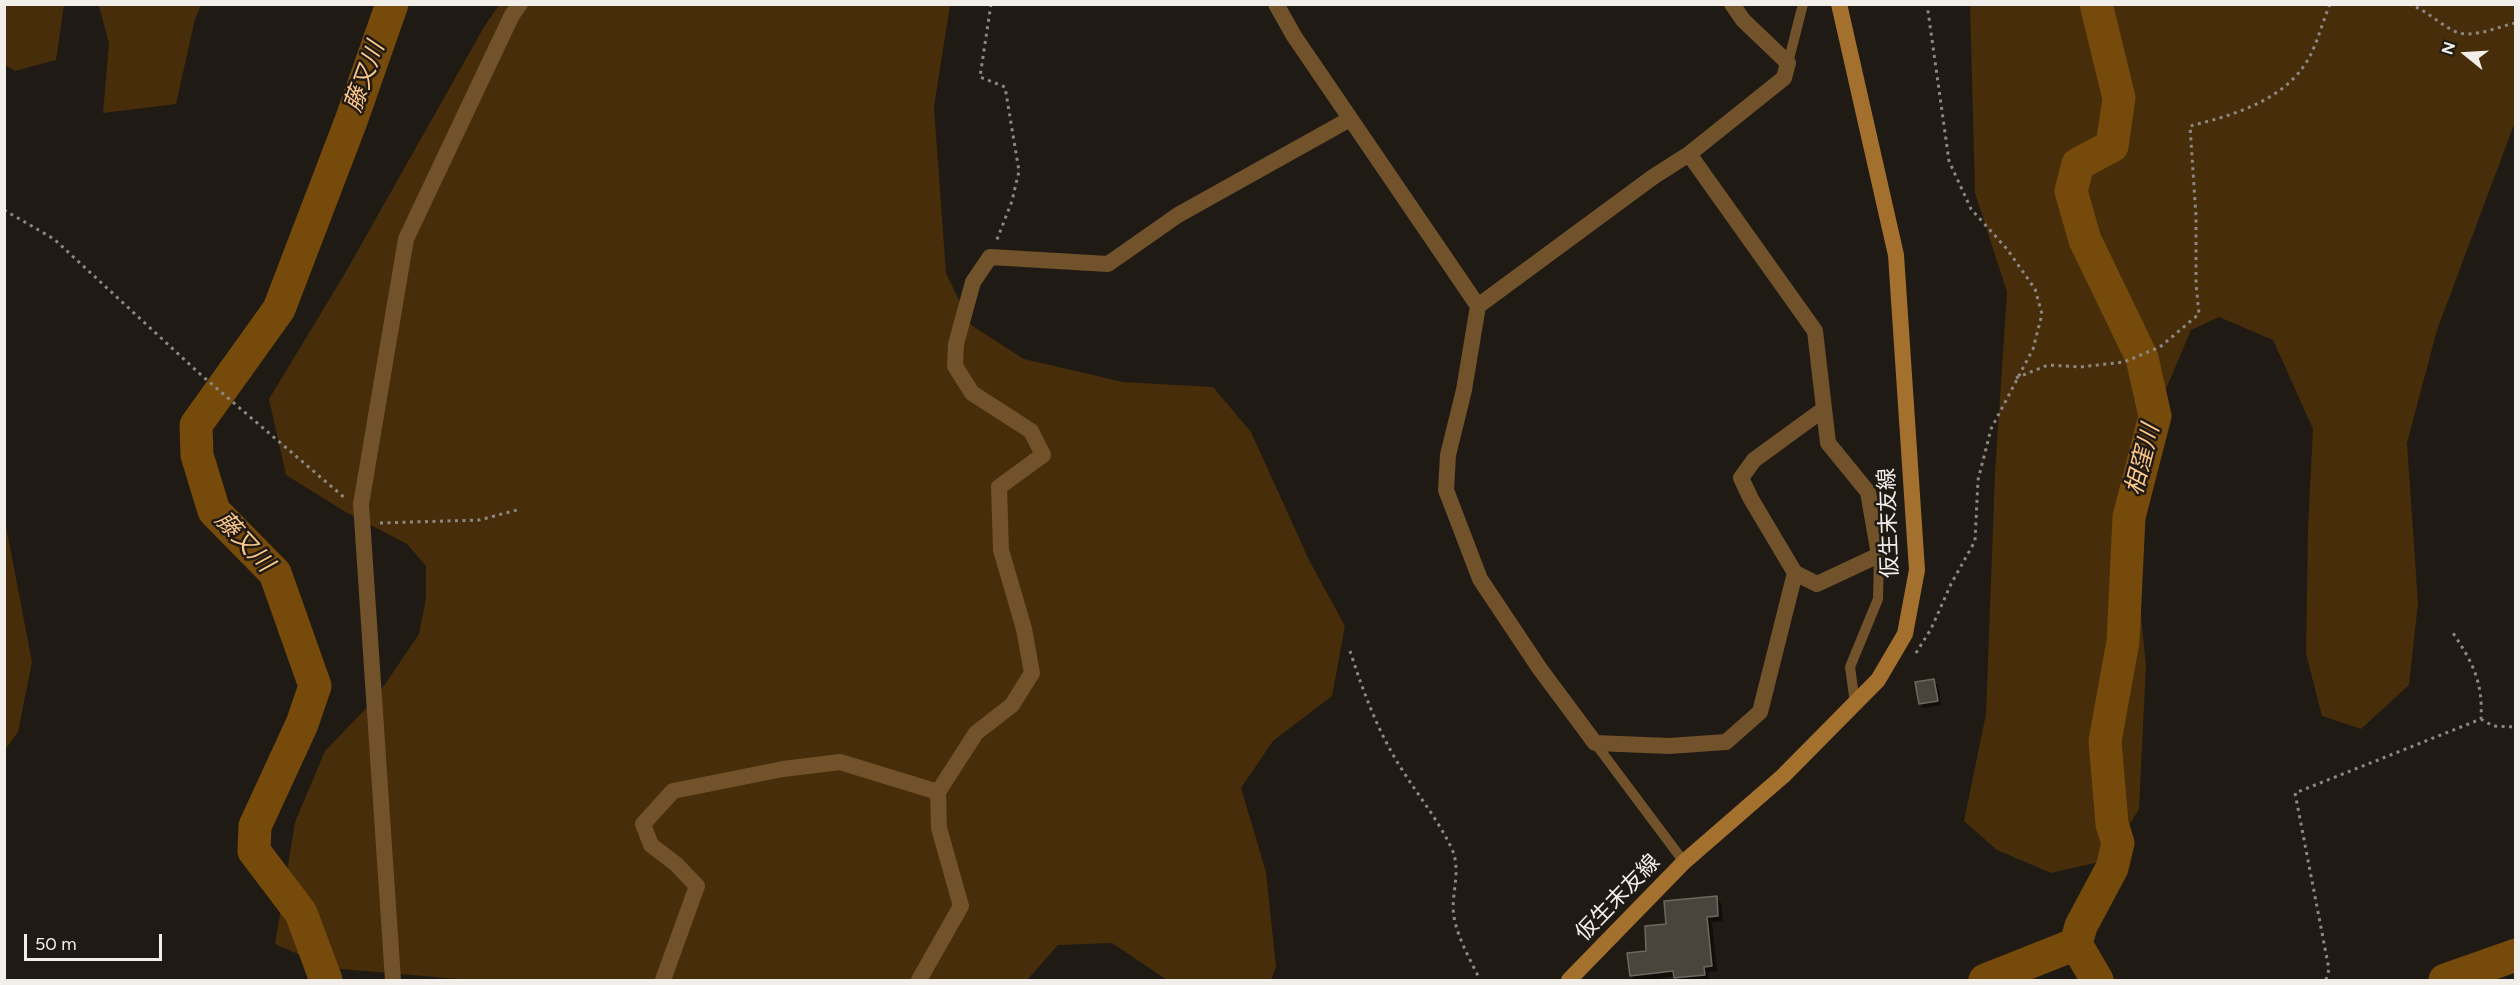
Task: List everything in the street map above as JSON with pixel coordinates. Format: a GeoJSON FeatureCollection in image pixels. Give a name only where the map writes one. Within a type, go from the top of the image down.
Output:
{"type":"FeatureCollection","features":[{"type":"Feature","properties":{"kind":"main road","name":"仮生末友線"},"geometry":{"type":"LineString","coordinates":[[1569,981],[1684,862],[1783,776],[1878,680],[1905,634],[1917,570],[1896,255],[1839,4]]}},
{"type":"Feature","properties":{"kind":"street"},"geometry":{"type":"LineString","coordinates":[[393,981],[361,504],[406,239],[512,15],[520,4]]}},
{"type":"Feature","properties":{"kind":"street"},"geometry":{"type":"LineString","coordinates":[[1276,4],[1294,36],[1478,306],[1464,390],[1449,455],[1446,490],[1480,579],[1540,669],[1595,742],[1669,746],[1726,742],[1760,712],[1795,573]]}},
{"type":"Feature","properties":{"kind":"street"},"geometry":{"type":"LineString","coordinates":[[1478,306],[1653,177],[1689,154],[1784,78],[1788,63],[1743,20],[1732,4]]}},
{"type":"Feature","properties":{"kind":"street"},"geometry":{"type":"LineString","coordinates":[[919,981],[961,906],[939,828],[938,792],[976,734],[1012,705],[1032,674],[1024,629],[1001,550],[999,487],[1043,455],[1030,431],[972,393],[955,366],[956,344],[973,282],[990,257],[1108,264],[1178,215],[1350,119]]}},
{"type":"Feature","properties":{"kind":"street"},"geometry":{"type":"LineString","coordinates":[[1689,154],[1815,331],[1828,443],[1868,492],[1879,555],[1817,584],[1795,573],[1751,499],[1741,477],[1754,460],[1824,410]]}},
{"type":"Feature","properties":{"kind":"street"},"geometry":{"type":"LineString","coordinates":[[663,981],[697,886],[676,864],[651,845],[643,824],[672,791],[783,769],[840,762],[938,792]]}},
{"type":"Feature","properties":{"kind":"lane"},"geometry":{"type":"LineString","coordinates":[[1788,63],[1803,4]]}},
{"type":"Feature","properties":{"kind":"lane"},"geometry":{"type":"LineString","coordinates":[[1855,703],[1850,667],[1878,599],[1879,555]]}},
{"type":"Feature","properties":{"kind":"lane"},"geometry":{"type":"LineString","coordinates":[[1595,742],[1684,862]]}},
{"type":"Feature","properties":{"kind":"path"},"geometry":{"type":"LineString","coordinates":[[990,257],[1012,201],[1019,171],[1005,87],[980,77],[991,4]]}},
{"type":"Feature","properties":{"kind":"path"},"geometry":{"type":"LineString","coordinates":[[1915,654],[1931,629],[1951,584],[1975,541],[1978,480],[1991,429],[2032,349],[2042,315],[2035,289],[2007,249],[1971,209],[1949,161],[1928,4]]}},
{"type":"Feature","properties":{"kind":"path"},"geometry":{"type":"LineString","coordinates":[[2016,378],[2048,365],[2080,367],[2124,362],[2160,347],[2199,314],[2190,126],[2220,118],[2264,101],[2294,80],[2310,57],[2330,4]]}},
{"type":"Feature","properties":{"kind":"path"},"geometry":{"type":"LineString","coordinates":[[2409,4],[2457,33],[2480,32],[2516,23]]}},
{"type":"Feature","properties":{"kind":"path"},"geometry":{"type":"LineString","coordinates":[[4,210],[54,239],[200,374],[345,498],[361,504]]}},
{"type":"Feature","properties":{"kind":"path"},"geometry":{"type":"LineString","coordinates":[[363,524],[479,520],[517,510]]}},
{"type":"Feature","properties":{"kind":"path"},"geometry":{"type":"LineString","coordinates":[[2452,633],[2472,660],[2482,704],[2481,720]]}},
{"type":"Feature","properties":{"kind":"path"},"geometry":{"type":"LineString","coordinates":[[1350,651],[1378,727],[1401,768],[1436,817],[1453,852],[1457,879],[1454,916],[1480,981]]}},
{"type":"Feature","properties":{"kind":"path"},"geometry":{"type":"LineString","coordinates":[[2326,981],[2329,969],[2295,793],[2481,720],[2493,726],[2516,727]]}},
{"type":"Feature","properties":{"kind":"shaded area"},"geometry":{"type":"Polygon","coordinates":[[[5,4],[64,5],[56,60],[15,71],[5,65],[5,4]]]}},
{"type":"Feature","properties":{"kind":"shaded area"},"geometry":{"type":"Polygon","coordinates":[[[77,5],[201,5],[195,19],[176,104],[103,113],[109,43],[99,6],[77,5]]]}},
{"type":"Feature","properties":{"kind":"shaded area"},"geometry":{"type":"Polygon","coordinates":[[[499,5],[950,5],[934,107],[946,273],[971,325],[1024,359],[1123,382],[1213,387],[1251,432],[1309,560],[1345,626],[1332,696],[1273,741],[1241,788],[1266,872],[1276,967],[1271,980],[1167,980],[1112,943],[1058,945],[1027,980],[470,980],[330,968],[275,944],[295,822],[325,751],[375,699],[419,634],[426,598],[426,566],[407,544],[344,511],[286,475],[269,399],[344,275],[484,27],[499,5]]]}},
{"type":"Feature","properties":{"kind":"shaded area"},"geometry":{"type":"Polygon","coordinates":[[[1970,5],[2515,5],[2515,122],[2437,330],[2407,443],[2418,603],[2409,685],[2361,729],[2322,716],[2306,654],[2308,527],[2313,429],[2273,340],[2219,317],[2191,330],[2140,450],[2130,508],[2146,665],[2139,809],[2108,860],[2051,873],[1997,850],[1964,821],[1986,714],[1995,473],[2007,292],[1975,193],[1970,5]]]}},
{"type":"Feature","properties":{"kind":"shaded area"},"geometry":{"type":"Polygon","coordinates":[[[4,516],[32,662],[18,732],[5,750],[4,516]]]}},
{"type":"Feature","properties":{"kind":"building"},"geometry":{"type":"Polygon","coordinates":[[[1934,679],[1938,701],[1919,704],[1915,682],[1934,679]]]}},
{"type":"Feature","properties":{"kind":"building"},"geometry":{"type":"Polygon","coordinates":[[[1717,896],[1718,916],[1707,917],[1712,966],[1704,967],[1705,975],[1674,978],[1673,971],[1630,976],[1627,953],[1646,951],[1645,926],[1666,924],[1664,901],[1717,896]]]}},
{"type":"Feature","properties":{"kind":"waterway","name":"藤又川"},"geometry":{"type":"LineString","coordinates":[[326,980],[301,913],[254,851],[255,826],[302,724],[315,686],[275,573],[214,511],[197,455],[196,425],[279,309],[351,121],[392,4]]}},
{"type":"Feature","properties":{"kind":"waterway","name":"相窪川"},"geometry":{"type":"LineString","coordinates":[[2076,944],[2081,926],[2112,868],[2118,843],[2112,824],[2105,741],[2123,642],[2129,517],[2155,416],[2142,358],[2085,240],[2071,191],[2078,164],[2112,146],[2119,98],[2096,4]]}},
{"type":"Feature","properties":{"kind":"waterway"},"geometry":{"type":"LineString","coordinates":[[2076,944],[2097,980]]}},
{"type":"Feature","properties":{"kind":"waterway"},"geometry":{"type":"LineString","coordinates":[[1985,980],[2076,944]]}},
{"type":"Feature","properties":{"kind":"waterway"},"geometry":{"type":"LineString","coordinates":[[2445,980],[2516,955]]}}]}
